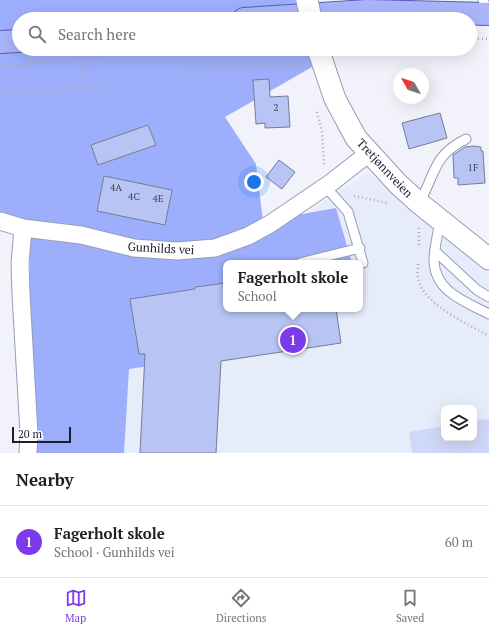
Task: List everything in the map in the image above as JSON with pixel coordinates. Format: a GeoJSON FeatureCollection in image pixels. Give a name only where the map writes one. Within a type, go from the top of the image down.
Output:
{"type":"FeatureCollection","features":[{"type":"Feature","properties":{"kind":"main road"},"geometry":{"type":"LineString","coordinates":[[352,12],[408,12]]}},
{"type":"Feature","properties":{"kind":"main road"},"geometry":{"type":"LineString","coordinates":[[477,14],[489,14]]}},
{"type":"Feature","properties":{"kind":"main road"},"geometry":{"type":"LineString","coordinates":[[0,42],[12,41]]}},
{"type":"Feature","properties":{"kind":"street"},"geometry":{"type":"LineString","coordinates":[[308,0],[310,12]]}},
{"type":"Feature","properties":{"kind":"street","name":"Tretjønnveien"},"geometry":{"type":"LineString","coordinates":[[320,56],[326,77],[350,130],[369,153],[398,184],[419,203],[489,259]]}},
{"type":"Feature","properties":{"kind":"street","name":"Gunhilds vei"},"geometry":{"type":"LineString","coordinates":[[0,220],[22,228],[81,235],[134,248],[177,251],[201,250],[233,243],[290,212],[369,153]]}},
{"type":"Feature","properties":{"kind":"street"},"geometry":{"type":"LineString","coordinates":[[22,228],[20,264],[29,434],[28,453]]}},
{"type":"Feature","properties":{"kind":"lane"},"geometry":{"type":"LineString","coordinates":[[483,0],[489,14]]}},
{"type":"Feature","properties":{"kind":"lane"},"geometry":{"type":"LineString","coordinates":[[419,203],[428,188],[441,157],[453,146],[466,139]]}},
{"type":"Feature","properties":{"kind":"lane"},"geometry":{"type":"LineString","coordinates":[[328,184],[348,212],[362,260]]}},
{"type":"Feature","properties":{"kind":"lane"},"geometry":{"type":"LineString","coordinates":[[440,221],[434,261],[438,281],[447,291],[489,314]]}},
{"type":"Feature","properties":{"kind":"lane"},"geometry":{"type":"LineString","coordinates":[[312,260],[360,248]]}},
{"type":"Feature","properties":{"kind":"lane"},"geometry":{"type":"LineString","coordinates":[[435,251],[477,290],[489,297]]}},
{"type":"Feature","properties":{"kind":"path"},"geometry":{"type":"LineString","coordinates":[[477,38],[489,39]]}},
{"type":"Feature","properties":{"kind":"path"},"geometry":{"type":"LineString","coordinates":[[0,66],[103,56]]}},
{"type":"Feature","properties":{"kind":"path"},"geometry":{"type":"LineString","coordinates":[[75,90],[93,57]]}},
{"type":"Feature","properties":{"kind":"path"},"geometry":{"type":"LineString","coordinates":[[300,60],[304,73]]}},
{"type":"Feature","properties":{"kind":"path"},"geometry":{"type":"LineString","coordinates":[[0,93],[58,92],[229,67],[301,66]]}},
{"type":"Feature","properties":{"kind":"path"},"geometry":{"type":"LineString","coordinates":[[317,110],[322,131],[322,163],[328,184],[344,194],[393,204]]}},
{"type":"Feature","properties":{"kind":"path"},"geometry":{"type":"LineString","coordinates":[[419,224],[420,248]]}},
{"type":"Feature","properties":{"kind":"path"},"geometry":{"type":"LineString","coordinates":[[418,263],[418,278],[428,298],[438,307],[489,336]]}},
{"type":"Feature","properties":{"kind":"shaded area"},"geometry":{"type":"Polygon","coordinates":[[[0,0],[303,0],[305,12],[12,12],[12,56],[311,56],[312,67],[225,117],[256,164],[263,221],[336,208],[351,260],[223,260],[223,311],[182,361],[129,369],[124,453],[30,453],[30,243],[16,232],[0,228],[0,0]]]}},
{"type":"Feature","properties":{"kind":"shaded area"},"geometry":{"type":"Polygon","coordinates":[[[368,172],[489,272],[489,453],[103,453],[95,269],[270,238],[368,172]]]}},
{"type":"Feature","properties":{"kind":"shaded area"},"geometry":{"type":"Polygon","coordinates":[[[489,419],[489,453],[412,453],[409,432],[441,427],[441,441],[477,441],[477,421],[489,419]]]}},
{"type":"Feature","properties":{"kind":"building"},"geometry":{"type":"Polygon","coordinates":[[[269,79],[270,97],[288,96],[290,127],[265,128],[265,123],[256,124],[253,80],[269,79]]]}},
{"type":"Feature","properties":{"kind":"building"},"geometry":{"type":"Polygon","coordinates":[[[440,113],[447,138],[409,149],[402,123],[440,113]]]}},
{"type":"Feature","properties":{"kind":"building"},"geometry":{"type":"Polygon","coordinates":[[[148,125],[156,145],[98,165],[91,145],[148,125]]]}},
{"type":"Feature","properties":{"kind":"building"},"geometry":{"type":"Polygon","coordinates":[[[465,147],[481,147],[481,151],[483,151],[485,183],[458,185],[458,178],[454,178],[453,155],[465,147]]]}},
{"type":"Feature","properties":{"kind":"building"},"geometry":{"type":"Polygon","coordinates":[[[279,160],[295,172],[282,189],[266,177],[279,160]]]}},
{"type":"Feature","properties":{"kind":"building"},"geometry":{"type":"Polygon","coordinates":[[[104,176],[172,190],[165,225],[97,211],[104,176]]]}},
{"type":"Feature","properties":{"kind":"building"},"geometry":{"type":"Polygon","coordinates":[[[223,283],[223,312],[336,312],[341,343],[221,361],[216,453],[140,453],[145,354],[139,354],[130,299],[195,289],[195,287],[223,283]]]}},
{"type":"Feature","properties":{"kind":"place","name":"Fagerholt skole"},"geometry":{"type":"Point","coordinates":[293,340]}}]}
